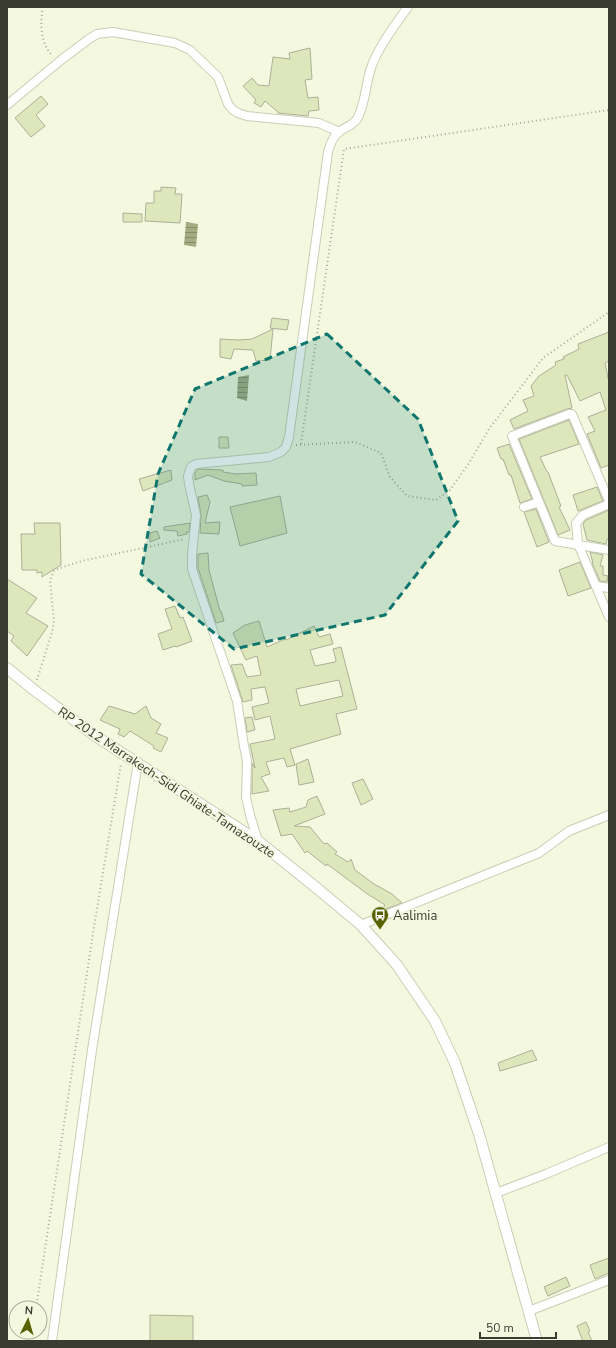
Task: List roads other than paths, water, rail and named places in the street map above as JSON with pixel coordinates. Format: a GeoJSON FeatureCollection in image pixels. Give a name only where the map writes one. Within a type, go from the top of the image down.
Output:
{"type":"FeatureCollection","features":[{"type":"Feature","properties":{"kind":"street"},"geometry":{"type":"LineString","coordinates":[[258,841],[246,796],[248,761],[244,746],[237,700],[192,569],[193,538],[196,515],[188,480],[189,471],[191,467],[196,464],[269,457],[281,452],[286,447],[289,436],[328,152],[331,144],[339,132],[353,124],[357,119],[361,110],[372,66],[408,7]]}},
{"type":"Feature","properties":{"kind":"street"},"geometry":{"type":"LineString","coordinates":[[7,105],[89,39],[97,34],[106,32],[175,43],[190,50],[218,77],[228,104],[238,113],[248,116],[319,123],[339,132]]}},
{"type":"Feature","properties":{"kind":"street"},"geometry":{"type":"LineString","coordinates":[[609,550],[578,544],[555,541],[548,514],[539,502],[512,436],[569,414],[573,416],[609,502],[583,515],[576,523],[578,544],[609,617]]}},
{"type":"Feature","properties":{"kind":"street"},"geometry":{"type":"LineString","coordinates":[[524,507],[539,502]]}},
{"type":"Feature","properties":{"kind":"street"},"geometry":{"type":"LineString","coordinates":[[596,586],[609,588]]}},
{"type":"Feature","properties":{"kind":"street","name":"RP 2012 Marrakech-Sidi Ghiate-Tamazouzte"},"geometry":{"type":"LineString","coordinates":[[7,668],[34,690],[122,754],[138,762],[258,841],[313,884],[361,925],[397,965],[435,1021],[455,1063],[479,1134],[537,1341]]}},
{"type":"Feature","properties":{"kind":"street"},"geometry":{"type":"LineString","coordinates":[[52,1341],[92,1050],[138,762]]}},
{"type":"Feature","properties":{"kind":"street"},"geometry":{"type":"LineString","coordinates":[[361,925],[539,853],[569,831],[609,815]]}},
{"type":"Feature","properties":{"kind":"street"},"geometry":{"type":"LineString","coordinates":[[496,1193],[546,1174],[609,1146]]}},
{"type":"Feature","properties":{"kind":"street"},"geometry":{"type":"LineString","coordinates":[[529,1311],[609,1280]]}},
{"type":"Feature","properties":{"kind":"place","name":"Aalimia"},"geometry":{"type":"Point","coordinates":[380,930]}}]}
